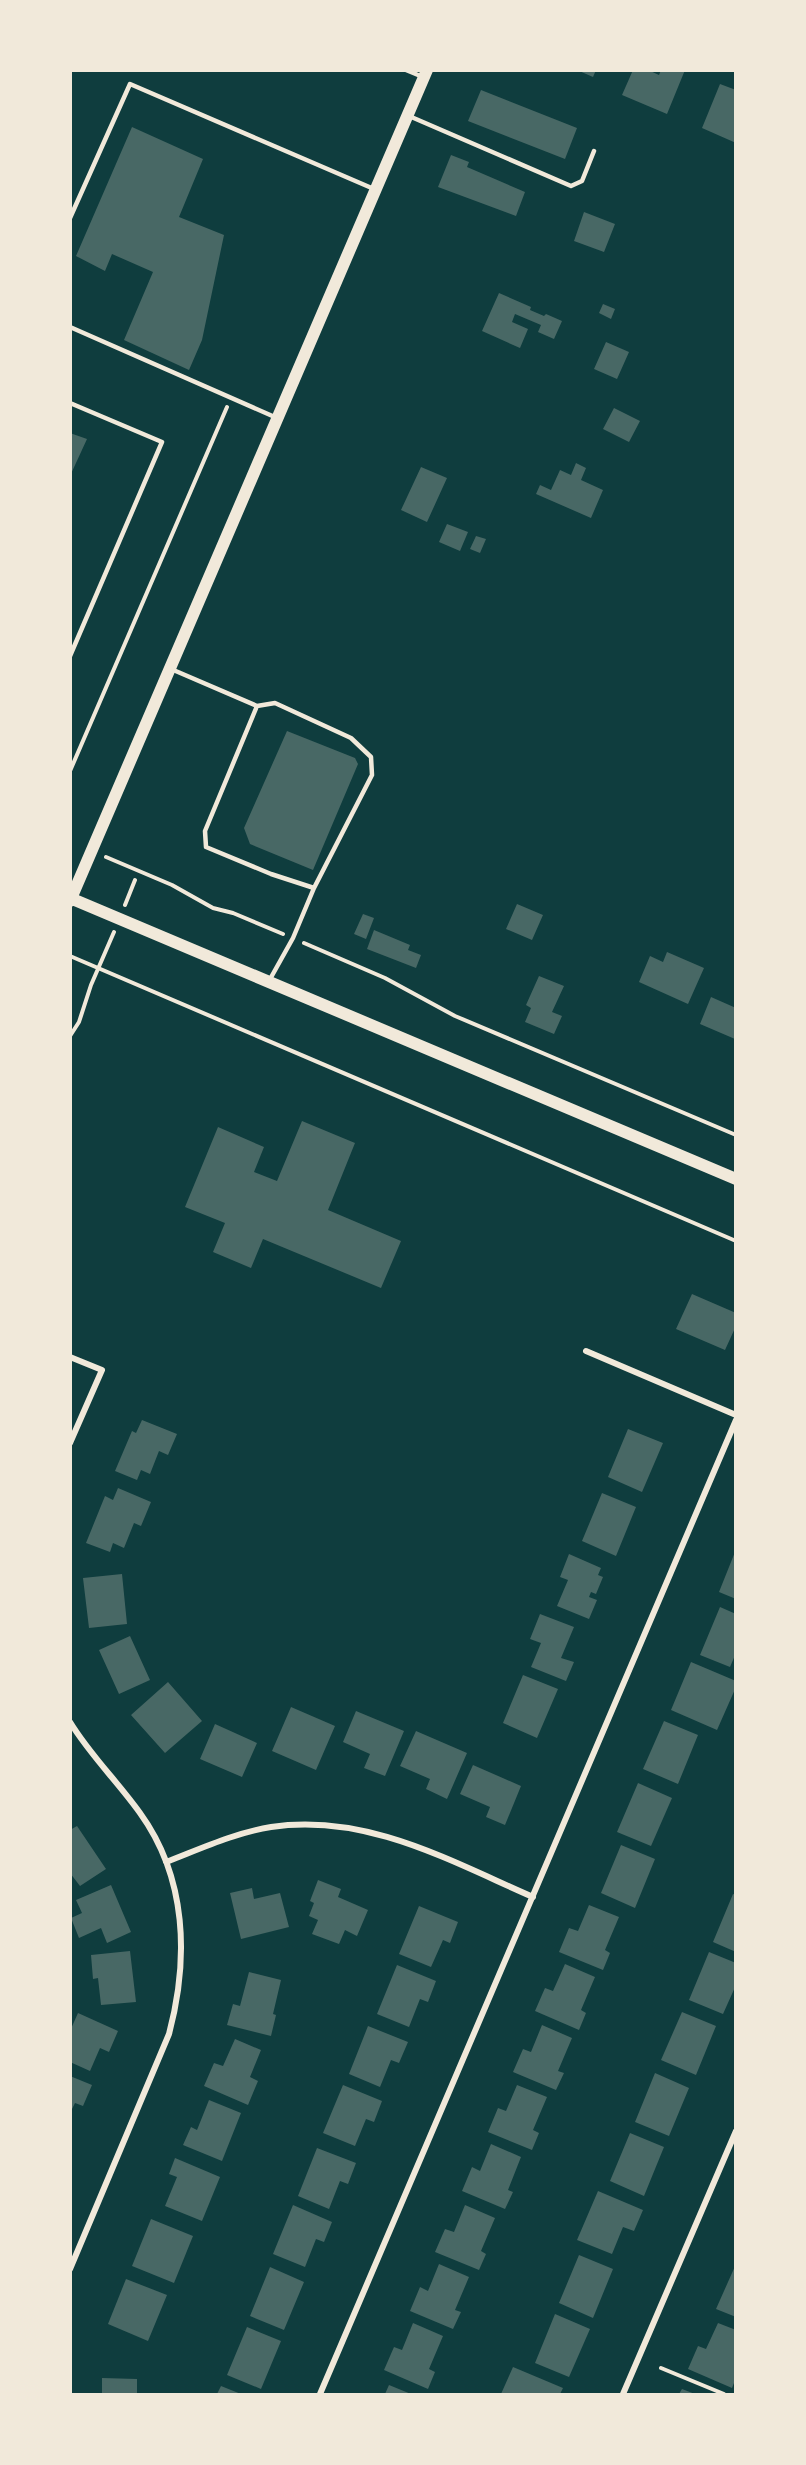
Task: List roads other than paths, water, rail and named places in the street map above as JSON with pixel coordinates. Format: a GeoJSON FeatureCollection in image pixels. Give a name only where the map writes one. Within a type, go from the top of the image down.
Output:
{"type":"FeatureCollection","features":[{"type":"Feature","properties":{"kind":"main road"},"geometry":{"type":"LineString","coordinates":[[426,74],[71,899],[735,1179]]}},
{"type":"Feature","properties":{"kind":"street"},"geometry":{"type":"LineString","coordinates":[[586,1351],[735,1415]]}},
{"type":"Feature","properties":{"kind":"street"},"geometry":{"type":"LineString","coordinates":[[70,1357],[102,1370],[70,1443]]}},
{"type":"Feature","properties":{"kind":"street"},"geometry":{"type":"LineString","coordinates":[[320,2394],[735,1420]]}},
{"type":"Feature","properties":{"kind":"street"},"geometry":{"type":"LineString","coordinates":[[70,1722],[87,1748],[141,1814],[158,1841],[180,1912],[182,1948],[177,2004],[158,2063],[70,2269]]}},
{"type":"Feature","properties":{"kind":"street"},"geometry":{"type":"LineString","coordinates":[[166,1863],[215,1842],[269,1828],[296,1825],[350,1827],[401,1840],[533,1896]]}},
{"type":"Feature","properties":{"kind":"street"},"geometry":{"type":"LineString","coordinates":[[623,2394],[735,2131]]}},
{"type":"Feature","properties":{"kind":"lane"},"geometry":{"type":"LineString","coordinates":[[406,70],[426,74]]}},
{"type":"Feature","properties":{"kind":"lane"},"geometry":{"type":"LineString","coordinates":[[70,218],[130,84],[376,190]]}},
{"type":"Feature","properties":{"kind":"lane"},"geometry":{"type":"LineString","coordinates":[[409,116],[571,186],[582,182],[594,151]]}},
{"type":"Feature","properties":{"kind":"lane"},"geometry":{"type":"LineString","coordinates":[[70,327],[278,418]]}},
{"type":"Feature","properties":{"kind":"lane"},"geometry":{"type":"LineString","coordinates":[[70,403],[162,442],[70,657]]}},
{"type":"Feature","properties":{"kind":"lane"},"geometry":{"type":"LineString","coordinates":[[171,669],[257,706],[274,703],[351,738],[371,757],[372,775],[314,888],[293,938],[269,981]]}},
{"type":"Feature","properties":{"kind":"lane"},"geometry":{"type":"LineString","coordinates":[[257,706],[205,831],[206,847],[271,874],[314,888]]}}]}
